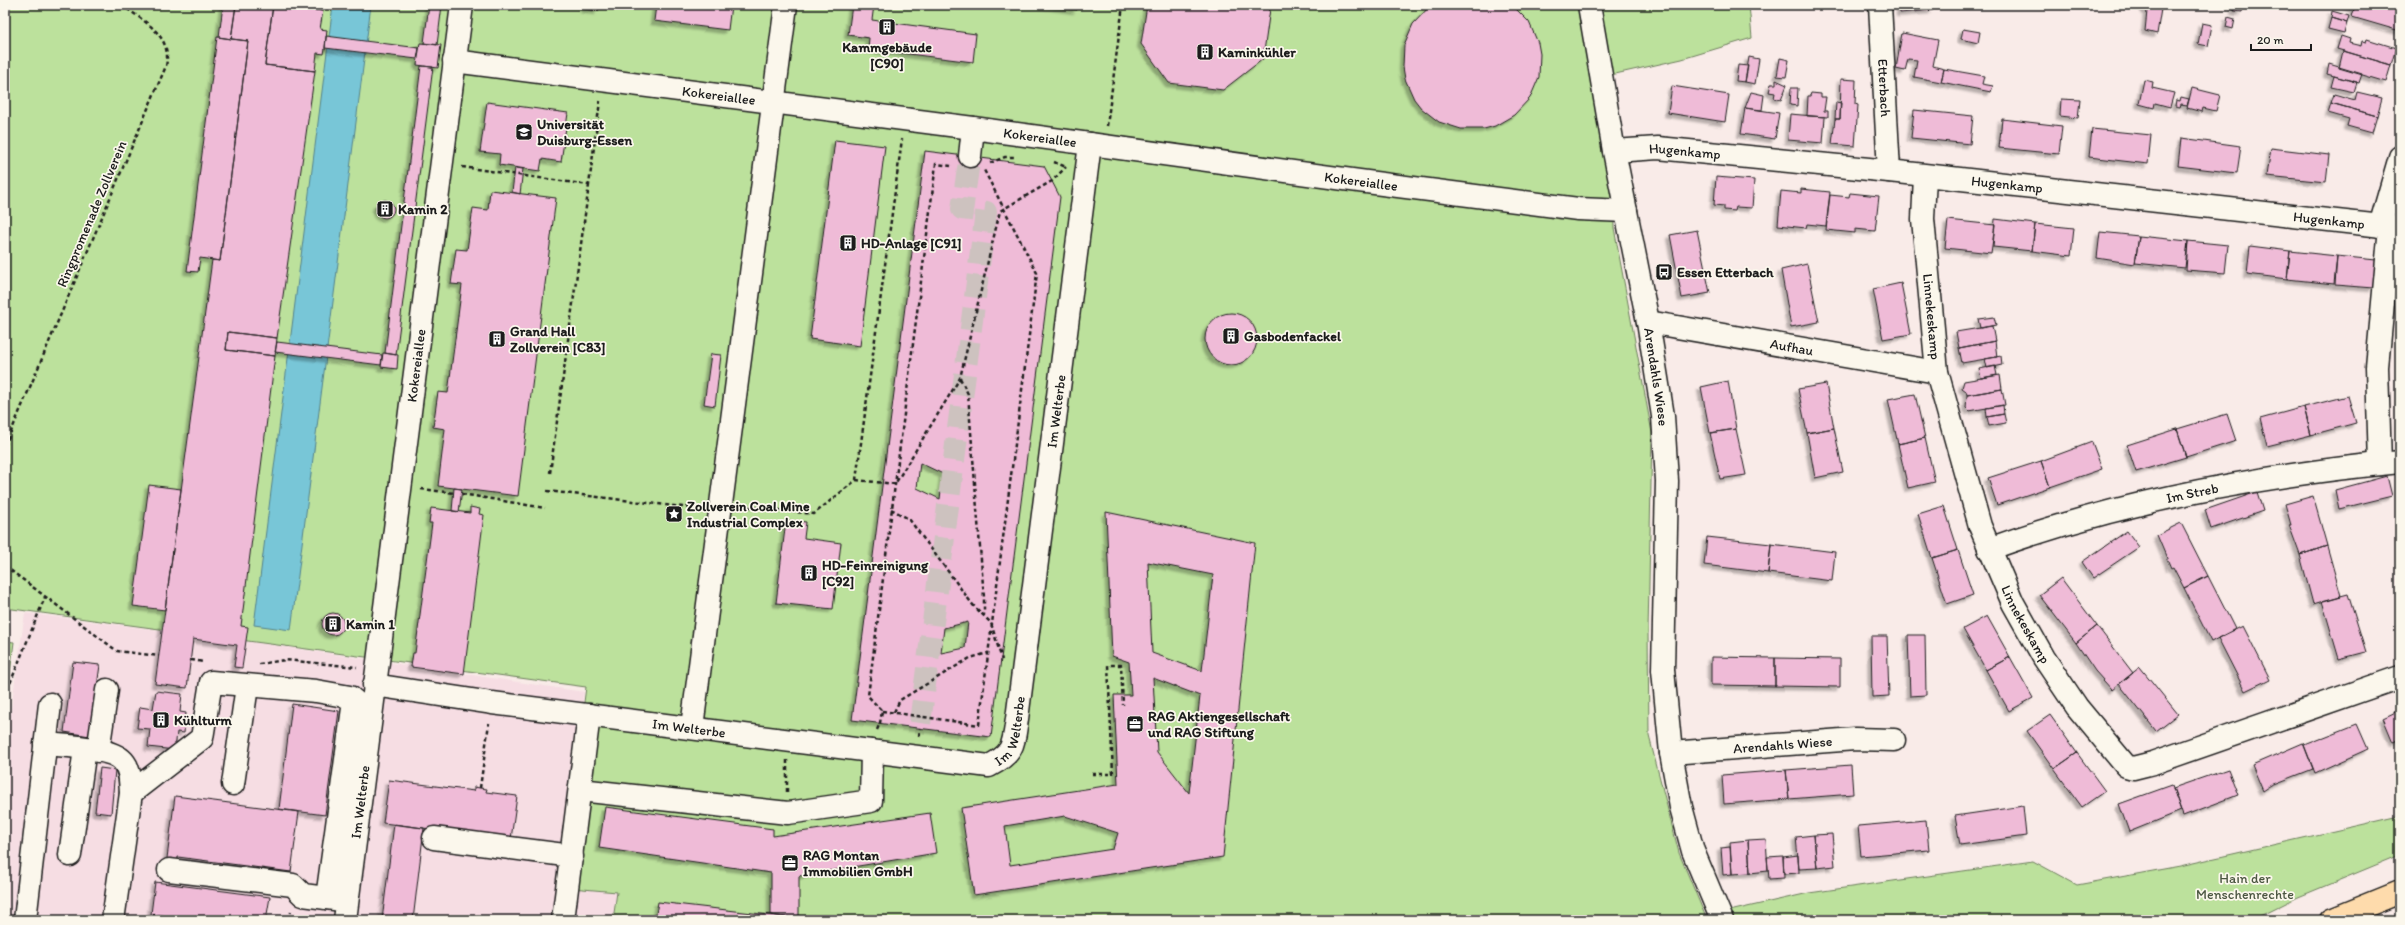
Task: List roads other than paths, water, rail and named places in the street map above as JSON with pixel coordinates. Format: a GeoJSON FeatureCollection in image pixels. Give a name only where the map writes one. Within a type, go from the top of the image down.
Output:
{"type":"FeatureCollection","features":[{"type":"Feature","properties":{"kind":"main road"},"geometry":{"type":"LineString","coordinates":[[2331,920],[2400,892]]}},
{"type":"Feature","properties":{"kind":"street","name":"Kokereiallee"},"geometry":{"type":"LineString","coordinates":[[375,677],[462,5]]}},
{"type":"Feature","properties":{"kind":"street"},"geometry":{"type":"LineString","coordinates":[[692,727],[786,5]]}},
{"type":"Feature","properties":{"kind":"street","name":"Arendahls Wiese"},"geometry":{"type":"LineString","coordinates":[[1589,5],[1614,151],[1648,322],[1666,451],[1663,670],[1671,753],[1681,807],[1693,851],[1722,920]]}},
{"type":"Feature","properties":{"kind":"street","name":"Etterbach"},"geometry":{"type":"LineString","coordinates":[[1880,5],[1889,171]]}},
{"type":"Feature","properties":{"kind":"street","name":"Kokereiallee"},"geometry":{"type":"LineString","coordinates":[[454,61],[973,128],[1570,208],[1626,211]]}},
{"type":"Feature","properties":{"kind":"street"},"geometry":{"type":"LineString","coordinates":[[969,164],[973,128]]}},
{"type":"Feature","properties":{"kind":"street","name":"Im Welterbe"},"geometry":{"type":"LineString","coordinates":[[340,906],[375,677],[492,703],[692,727],[989,766],[1002,760],[1012,750],[1097,145]]}},
{"type":"Feature","properties":{"kind":"street","name":"Hugenkamp"},"geometry":{"type":"LineString","coordinates":[[1614,151],[1658,148],[1889,171],[2390,227]]}},
{"type":"Feature","properties":{"kind":"street"},"geometry":{"type":"LineString","coordinates":[[2390,463],[2377,367],[2390,227],[2400,156]]}},
{"type":"Feature","properties":{"kind":"street","name":"Linnekeskamp"},"geometry":{"type":"LineString","coordinates":[[1925,176],[1923,219],[1937,372],[1980,526],[2014,603],[2044,658],[2077,707],[2126,766],[2133,768],[2400,676]]}},
{"type":"Feature","properties":{"kind":"street","name":"Aufhau"},"geometry":{"type":"LineString","coordinates":[[1648,322],[1937,372]]}},
{"type":"Feature","properties":{"kind":"street","name":"Im Streb"},"geometry":{"type":"LineString","coordinates":[[1989,549],[2040,531],[2232,485],[2390,463]]}},
{"type":"Feature","properties":{"kind":"street"},"geometry":{"type":"LineString","coordinates":[[233,784],[249,675]]}},
{"type":"Feature","properties":{"kind":"street"},"geometry":{"type":"LineString","coordinates":[[131,793],[202,738],[211,682],[249,675],[316,691],[350,697],[369,720]]}},
{"type":"Feature","properties":{"kind":"street"},"geometry":{"type":"LineString","coordinates":[[70,855],[91,750],[107,690]]}},
{"type":"Feature","properties":{"kind":"street"},"geometry":{"type":"LineString","coordinates":[[169,870],[293,885],[303,895],[340,906],[354,700]]}},
{"type":"Feature","properties":{"kind":"street"},"geometry":{"type":"LineString","coordinates":[[25,920],[50,704]]}},
{"type":"Feature","properties":{"kind":"street"},"geometry":{"type":"LineString","coordinates":[[563,920],[589,715]]}},
{"type":"Feature","properties":{"kind":"street","name":"Arendahls Wiese"},"geometry":{"type":"LineString","coordinates":[[1671,753],[1854,739],[1894,740]]}},
{"type":"Feature","properties":{"kind":"street"},"geometry":{"type":"LineString","coordinates":[[45,744],[110,753],[122,760],[130,773],[131,793],[113,920]]}},
{"type":"Feature","properties":{"kind":"street"},"geometry":{"type":"LineString","coordinates":[[580,790],[788,813],[871,801],[872,751]]}},
{"type":"Feature","properties":{"kind":"street"},"geometry":{"type":"LineString","coordinates":[[434,838],[572,856]]}},
{"type":"Feature","properties":{"kind":"water"},"geometry":{"type":"Polygon","coordinates":[[[333,5],[371,5],[291,630],[254,625],[333,5]]]}},
{"type":"Feature","properties":{"kind":"tunnel"},"geometry":{"type":"LineString","coordinates":[[920,723],[986,212],[962,209],[970,156]]}},
{"type":"Feature","properties":{"kind":"place","name":"Kammgebäude [C90]"},"geometry":{"type":"Point","coordinates":[887,27]}},
{"type":"Feature","properties":{"kind":"place","name":"Kaminkühler"},"geometry":{"type":"Point","coordinates":[1205,52]}},
{"type":"Feature","properties":{"kind":"place","name":"Universität Duisburg-Essen"},"geometry":{"type":"Point","coordinates":[524,132]}},
{"type":"Feature","properties":{"kind":"place","name":"Kamin 2"},"geometry":{"type":"Point","coordinates":[385,209]}},
{"type":"Feature","properties":{"kind":"place","name":"HD-Anlage [C91]"},"geometry":{"type":"Point","coordinates":[848,243]}},
{"type":"Feature","properties":{"kind":"place","name":"Essen Etterbach"},"geometry":{"type":"Point","coordinates":[1664,272]}},
{"type":"Feature","properties":{"kind":"place","name":"Gasbodenfackel"},"geometry":{"type":"Point","coordinates":[1231,336]}},
{"type":"Feature","properties":{"kind":"place","name":"Grand Hall Zollverein [C83]"},"geometry":{"type":"Point","coordinates":[497,339]}},
{"type":"Feature","properties":{"kind":"place","name":"Zollverein Coal Mine Industrial Complex"},"geometry":{"type":"Point","coordinates":[674,514]}},
{"type":"Feature","properties":{"kind":"place","name":"HD-Feinreinigung [C92]"},"geometry":{"type":"Point","coordinates":[809,573]}},
{"type":"Feature","properties":{"kind":"place","name":"Kamin 1"},"geometry":{"type":"Point","coordinates":[333,624]}},
{"type":"Feature","properties":{"kind":"place","name":"Kühlturm"},"geometry":{"type":"Point","coordinates":[161,720]}},
{"type":"Feature","properties":{"kind":"place","name":"RAG Aktiengesellschaft und RAG Stiftung"},"geometry":{"type":"Point","coordinates":[1135,724]}},
{"type":"Feature","properties":{"kind":"place","name":"RAG Montan Immobilien GmbH"},"geometry":{"type":"Point","coordinates":[790,863]}},
{"type":"Feature","properties":{"kind":"park label","name":"Hain der Menschenrechte"},"geometry":{"type":"Point","coordinates":[2245,886]}}]}
